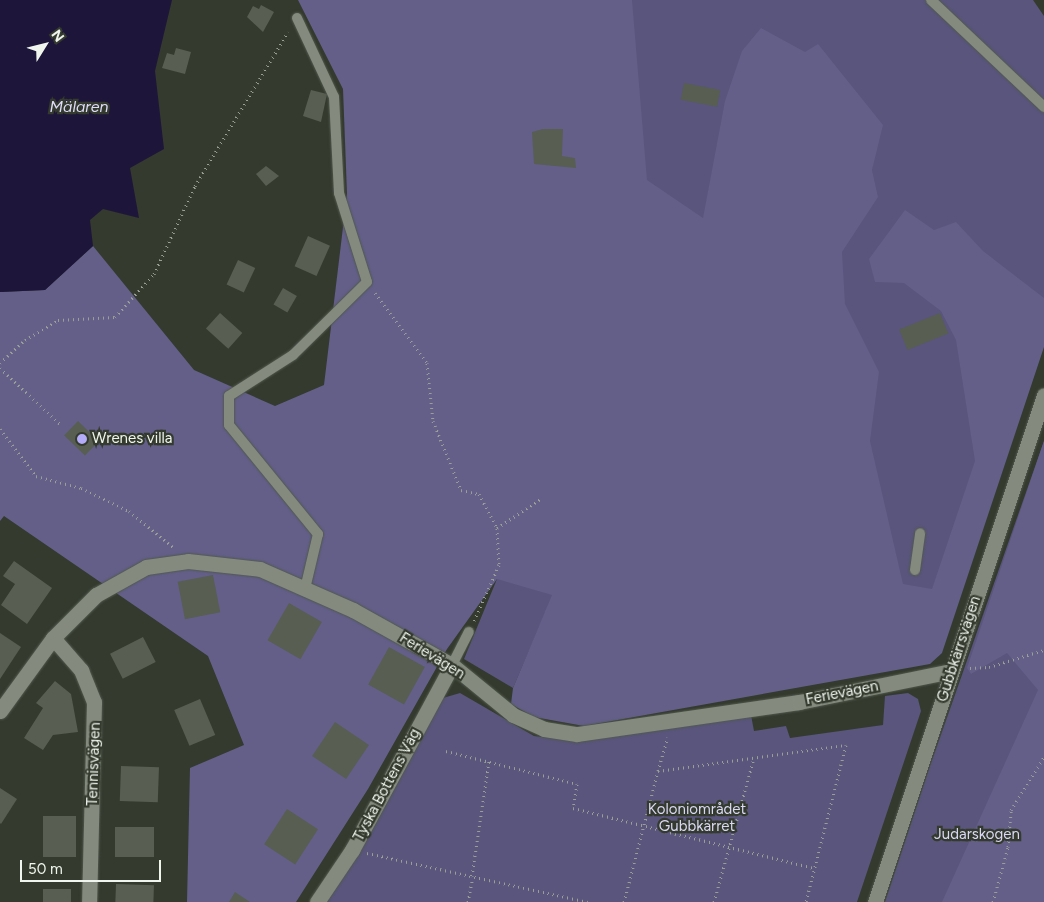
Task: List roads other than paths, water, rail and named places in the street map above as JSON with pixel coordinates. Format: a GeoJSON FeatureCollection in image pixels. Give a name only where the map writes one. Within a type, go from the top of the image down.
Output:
{"type":"FeatureCollection","features":[{"type":"Feature","properties":{"kind":"street","name":"Gubbkärrsvägen"},"geometry":{"type":"LineString","coordinates":[[876,902],[1044,396]]}},
{"type":"Feature","properties":{"kind":"street","name":"Ferievägen"},"geometry":{"type":"LineString","coordinates":[[0,711],[54,638],[96,595],[146,567],[188,561],[260,569],[372,620],[452,665],[513,715],[544,730],[577,734],[798,702],[951,672]]}},
{"type":"Feature","properties":{"kind":"street","name":"Tennisvägen"},"geometry":{"type":"LineString","coordinates":[[54,638],[81,670],[94,702],[89,902]]}},
{"type":"Feature","properties":{"kind":"street","name":"Tyska Bottens Väg"},"geometry":{"type":"LineString","coordinates":[[317,902],[352,850],[452,665]]}},
{"type":"Feature","properties":{"kind":"lane"},"geometry":{"type":"LineString","coordinates":[[931,0],[1044,107]]}},
{"type":"Feature","properties":{"kind":"lane"},"geometry":{"type":"LineString","coordinates":[[297,18],[334,97],[338,193],[367,282],[293,355],[229,396],[229,425],[318,534],[305,590]]}},
{"type":"Feature","properties":{"kind":"lane"},"geometry":{"type":"LineString","coordinates":[[915,570],[920,533]]}},
{"type":"Feature","properties":{"kind":"lane"},"geometry":{"type":"LineString","coordinates":[[452,665],[469,632]]}},
{"type":"Feature","properties":{"kind":"water","name":"Mälaren"},"geometry":{"type":"Polygon","coordinates":[[[0,0],[172,0],[155,71],[164,149],[130,168],[139,218],[103,209],[90,220],[93,246],[45,290],[0,292],[0,0]]]}},
{"type":"Feature","properties":{"kind":"place","name":"Wrenes villa"},"geometry":{"type":"Point","coordinates":[82,439]}},
{"type":"Feature","properties":{"kind":"park label","name":"Koloniområdet Gubbkärret"},"geometry":{"type":"Point","coordinates":[697,818]}},
{"type":"Feature","properties":{"kind":"park label","name":"Judarskogen"},"geometry":{"type":"Point","coordinates":[977,835]}}]}
